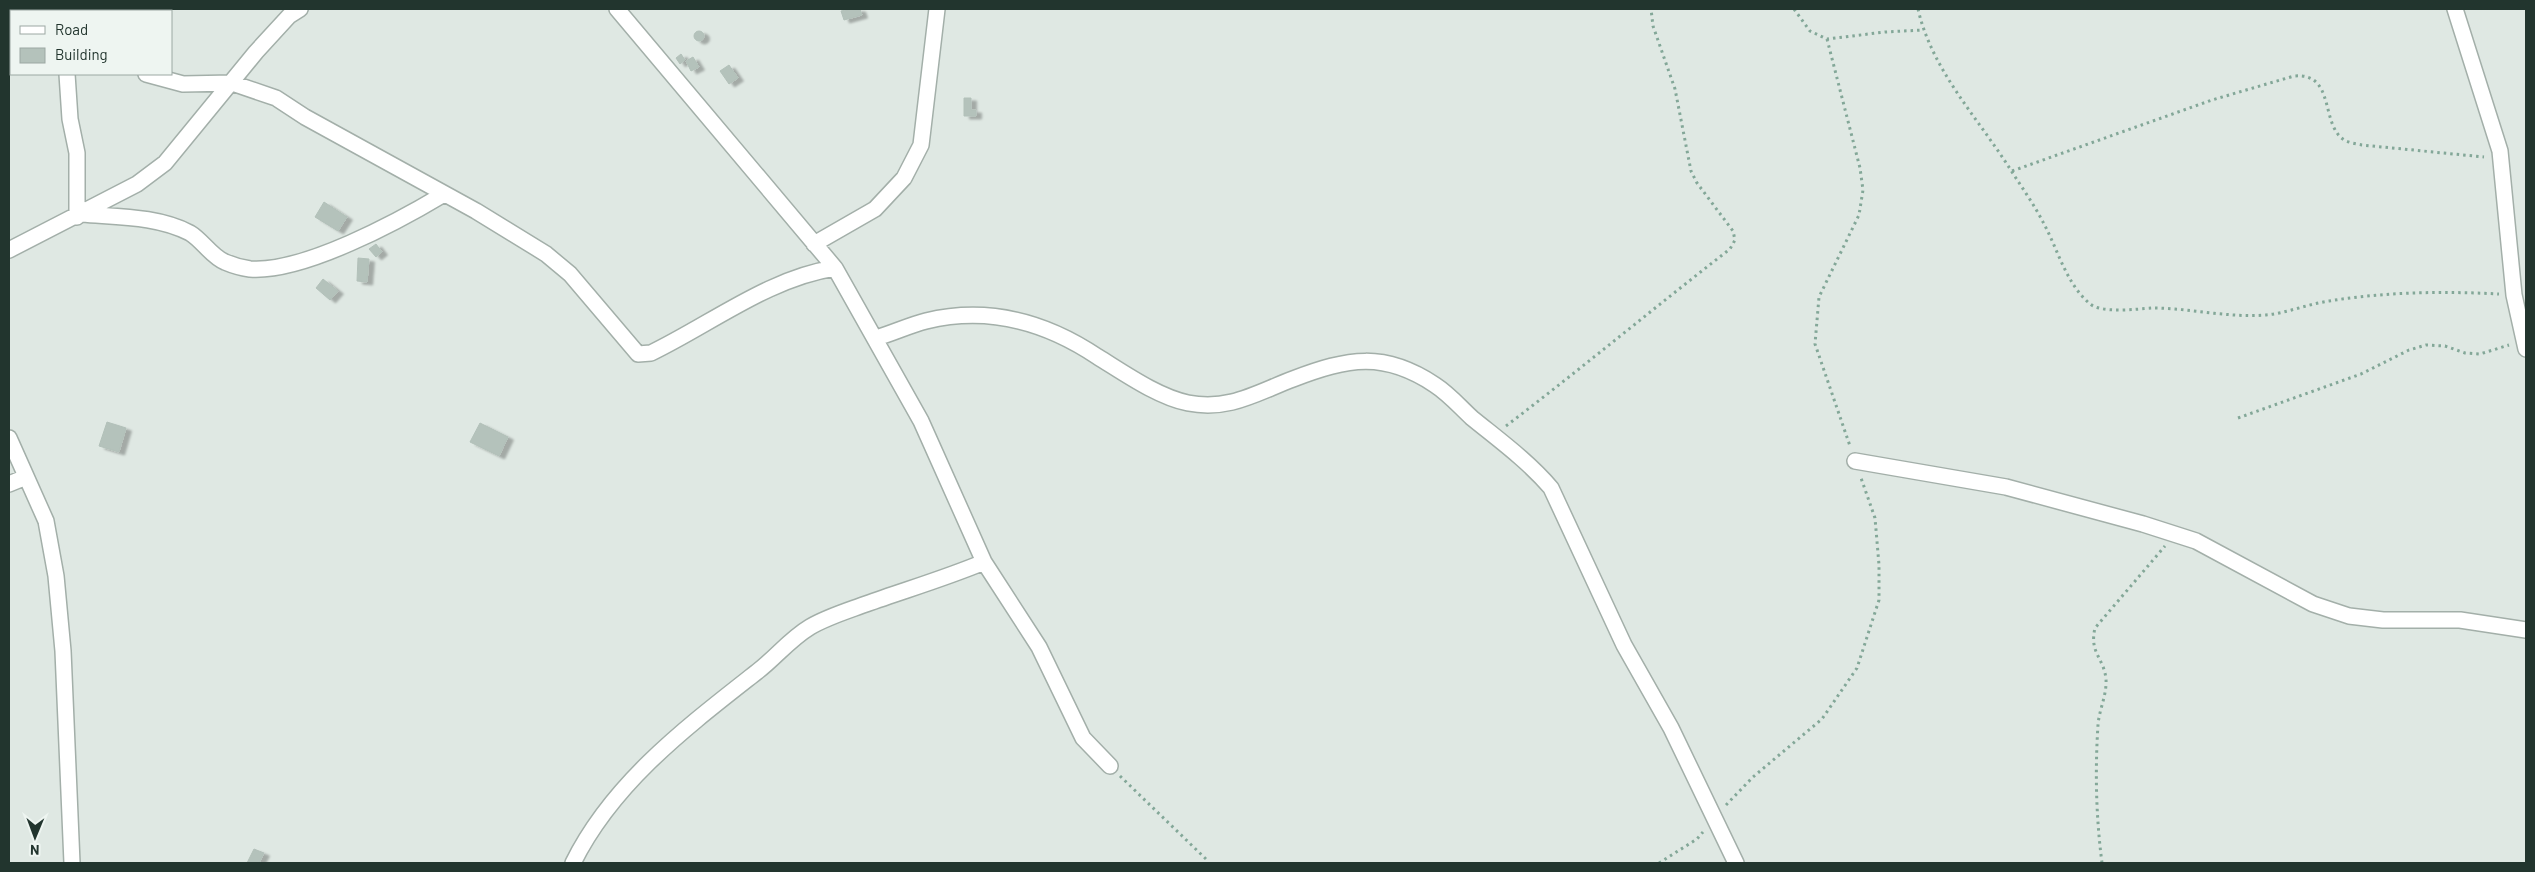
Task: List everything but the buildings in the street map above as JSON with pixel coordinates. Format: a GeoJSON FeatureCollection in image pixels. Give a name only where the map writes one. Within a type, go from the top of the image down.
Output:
{"type":"FeatureCollection","features":[{"type":"Feature","properties":{"kind":"street"},"geometry":{"type":"LineString","coordinates":[[9,250],[137,184],[166,162],[267,39],[289,16],[300,9]]}},
{"type":"Feature","properties":{"kind":"street"},"geometry":{"type":"LineString","coordinates":[[617,9],[835,268],[921,421],[984,562],[1039,647],[1083,738],[1110,766]]}},
{"type":"Feature","properties":{"kind":"street"},"geometry":{"type":"LineString","coordinates":[[814,244],[875,209],[904,178],[920,144],[937,9]]}},
{"type":"Feature","properties":{"kind":"street"},"geometry":{"type":"LineString","coordinates":[[2455,9],[2482,88],[2501,159],[2514,295],[2525,344]]}},
{"type":"Feature","properties":{"kind":"street"},"geometry":{"type":"LineString","coordinates":[[67,75],[70,119],[77,153],[79,215]]}},
{"type":"Feature","properties":{"kind":"street"},"geometry":{"type":"LineString","coordinates":[[150,75],[183,84],[232,83],[276,98],[305,117],[444,194],[546,254],[570,274],[638,354],[651,353],[750,299],[784,283],[812,271],[835,268]]}},
{"type":"Feature","properties":{"kind":"street"},"geometry":{"type":"LineString","coordinates":[[79,215],[157,221],[190,233],[222,261],[251,269],[287,265],[340,247],[399,220],[444,194]]}},
{"type":"Feature","properties":{"kind":"street"},"geometry":{"type":"LineString","coordinates":[[876,338],[927,321],[954,317],[982,314],[1019,319],[1057,333],[1130,377],[1169,396],[1186,403],[1206,406],[1237,402],[1293,378],[1343,363],[1372,360],[1404,367],[1437,386],[1536,471],[1551,488],[1624,645],[1671,728],[1736,863]]}},
{"type":"Feature","properties":{"kind":"street"},"geometry":{"type":"LineString","coordinates":[[9,438],[46,521],[56,576],[64,661],[72,863]]}},
{"type":"Feature","properties":{"kind":"street"},"geometry":{"type":"LineString","coordinates":[[1855,461],[2006,488],[2175,534],[2196,541],[2225,555],[2313,604],[2349,616],[2383,620],[2460,620],[2526,630]]}},
{"type":"Feature","properties":{"kind":"street"},"geometry":{"type":"LineString","coordinates":[[9,484],[26,476]]}},
{"type":"Feature","properties":{"kind":"street"},"geometry":{"type":"LineString","coordinates":[[573,863],[613,800],[628,783],[684,731],[776,657],[792,640],[810,627],[836,615],[984,562]]}},
{"type":"Feature","properties":{"kind":"path"},"geometry":{"type":"LineString","coordinates":[[1494,435],[1564,383],[1641,318],[1730,248],[1736,240],[1733,231],[1697,183],[1691,171],[1675,89],[1653,26],[1651,9]]}},
{"type":"Feature","properties":{"kind":"path"},"geometry":{"type":"LineString","coordinates":[[1794,9],[1810,31],[1827,39],[1884,32],[1923,30]]}},
{"type":"Feature","properties":{"kind":"path"},"geometry":{"type":"LineString","coordinates":[[1918,9],[1923,30],[1943,70],[1973,117],[2012,171],[2044,224],[2075,288],[2090,305],[2113,310],[2155,308],[2236,316],[2259,315],[2328,301],[2369,297],[2466,292],[2514,295]]}},
{"type":"Feature","properties":{"kind":"path"},"geometry":{"type":"LineString","coordinates":[[1658,863],[1697,839],[1753,777],[1822,719],[1857,668],[1878,600],[1879,565],[1875,518],[1815,344],[1819,297],[1859,215],[1863,190],[1860,168],[1827,39]]}},
{"type":"Feature","properties":{"kind":"path"},"geometry":{"type":"LineString","coordinates":[[2012,171],[2212,100],[2302,75],[2314,79],[2322,92],[2337,132],[2347,141],[2362,145],[2451,152],[2501,159]]}},
{"type":"Feature","properties":{"kind":"path"},"geometry":{"type":"LineString","coordinates":[[2238,418],[2361,374],[2409,350],[2426,345],[2445,346],[2466,353],[2480,354],[2525,344]]}},
{"type":"Feature","properties":{"kind":"path"},"geometry":{"type":"LineString","coordinates":[[2102,863],[2096,777],[2098,720],[2106,680],[2093,648],[2092,639],[2095,628],[2119,603],[2175,534]]}},
{"type":"Feature","properties":{"kind":"path"},"geometry":{"type":"LineString","coordinates":[[1110,766],[1150,808],[1208,860],[1208,863]]}}]}
